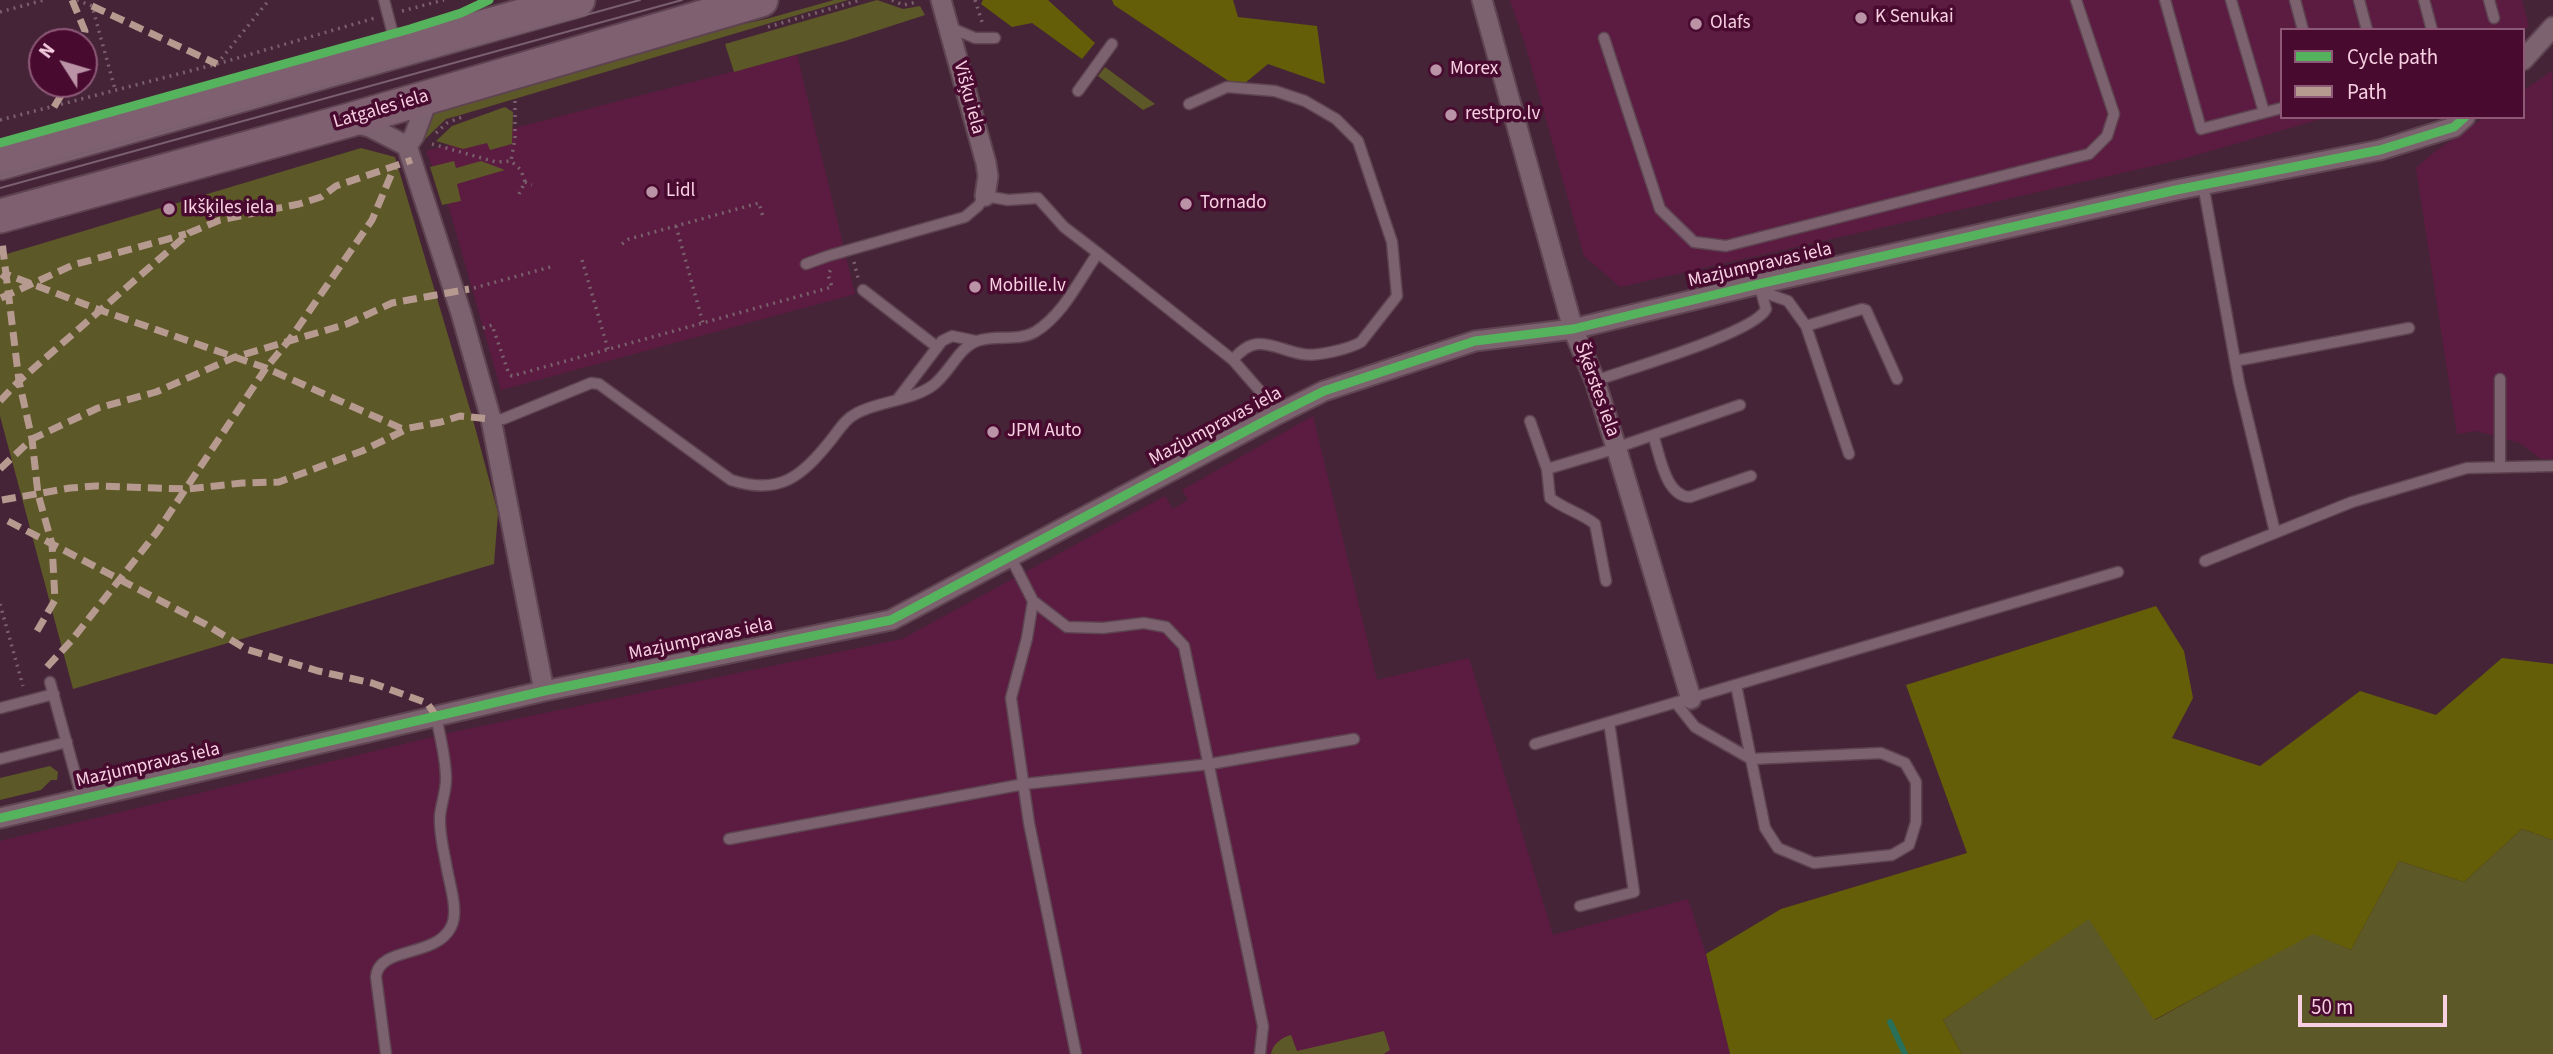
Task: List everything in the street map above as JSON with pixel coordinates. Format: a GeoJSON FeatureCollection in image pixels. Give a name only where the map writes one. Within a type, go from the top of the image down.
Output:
{"type":"FeatureCollection","features":[{"type":"Feature","properties":{"kind":"highway"},"geometry":{"type":"LineString","coordinates":[[0,163],[578,0]]}},
{"type":"Feature","properties":{"kind":"highway","name":"Latgales iela"},"geometry":{"type":"LineString","coordinates":[[0,216],[346,121],[761,0]]}},
{"type":"Feature","properties":{"kind":"street","name":"Višķu iela"},"geometry":{"type":"LineString","coordinates":[[941,0],[986,163],[988,176],[985,196]]}},
{"type":"Feature","properties":{"kind":"street","name":"Šķērstes iela"},"geometry":{"type":"LineString","coordinates":[[1482,0],[1573,328],[1595,382],[1616,447],[1683,701]]}},
{"type":"Feature","properties":{"kind":"street"},"geometry":{"type":"LineString","coordinates":[[2525,58],[2553,27]]}},
{"type":"Feature","properties":{"kind":"street"},"geometry":{"type":"LineString","coordinates":[[407,146],[414,136],[429,96]]}},
{"type":"Feature","properties":{"kind":"street","name":"Mazjumpravas iela"},"geometry":{"type":"LineString","coordinates":[[0,818],[544,691],[891,620],[1324,391],[1475,341],[1573,328],[2203,184],[2380,150],[2454,127],[2463,119]]}},
{"type":"Feature","properties":{"kind":"street"},"geometry":{"type":"LineString","coordinates":[[346,121],[370,127],[407,146],[461,313],[491,419],[544,691]]}},
{"type":"Feature","properties":{"kind":"lane"},"geometry":{"type":"LineString","coordinates":[[384,0],[397,50]]}},
{"type":"Feature","properties":{"kind":"lane"},"geometry":{"type":"LineString","coordinates":[[1604,38],[1660,209],[1694,242],[1726,246],[2089,153],[2107,136],[2113,114],[2076,0]]}},
{"type":"Feature","properties":{"kind":"lane"},"geometry":{"type":"LineString","coordinates":[[2165,0],[2200,129],[2280,108]]}},
{"type":"Feature","properties":{"kind":"lane"},"geometry":{"type":"LineString","coordinates":[[2231,0],[2264,112]]}},
{"type":"Feature","properties":{"kind":"lane"},"geometry":{"type":"LineString","coordinates":[[2295,0],[2302,28]]}},
{"type":"Feature","properties":{"kind":"lane"},"geometry":{"type":"LineString","coordinates":[[2359,0],[2366,28]]}},
{"type":"Feature","properties":{"kind":"lane"},"geometry":{"type":"LineString","coordinates":[[2424,0],[2431,28]]}},
{"type":"Feature","properties":{"kind":"lane"},"geometry":{"type":"LineString","coordinates":[[2489,0],[2494,18]]}},
{"type":"Feature","properties":{"kind":"lane"},"geometry":{"type":"LineString","coordinates":[[948,27],[975,38],[991,39]]}},
{"type":"Feature","properties":{"kind":"lane"},"geometry":{"type":"LineString","coordinates":[[1078,90],[1112,44]]}},
{"type":"Feature","properties":{"kind":"lane"},"geometry":{"type":"LineString","coordinates":[[1189,104],[1227,87],[1275,91],[1305,101],[1336,120],[1358,142],[1392,242],[1397,296],[1361,342],[1353,347],[1309,355],[1285,348],[1255,345],[1242,348],[1233,360]]}},
{"type":"Feature","properties":{"kind":"lane"},"geometry":{"type":"LineString","coordinates":[[2203,184],[2235,361],[2275,532]]}},
{"type":"Feature","properties":{"kind":"lane"},"geometry":{"type":"LineString","coordinates":[[806,264],[965,217],[985,196],[1008,200],[1038,198],[1065,227],[1233,360],[1260,391],[1273,416]]}},
{"type":"Feature","properties":{"kind":"lane"},"geometry":{"type":"LineString","coordinates":[[897,400],[942,341],[952,336],[976,341],[1021,337],[1034,332],[1057,313],[1098,253]]}},
{"type":"Feature","properties":{"kind":"lane"},"geometry":{"type":"LineString","coordinates":[[1759,287],[1788,301],[1806,326],[1849,454]]}},
{"type":"Feature","properties":{"kind":"lane"},"geometry":{"type":"LineString","coordinates":[[1595,382],[1698,346],[1747,325],[1759,318],[1766,309],[1759,287]]}},
{"type":"Feature","properties":{"kind":"lane"},"geometry":{"type":"LineString","coordinates":[[863,290],[937,347]]}},
{"type":"Feature","properties":{"kind":"lane"},"geometry":{"type":"LineString","coordinates":[[1806,326],[1854,311],[1866,310],[1898,379]]}},
{"type":"Feature","properties":{"kind":"lane"},"geometry":{"type":"LineString","coordinates":[[2235,361],[2409,328]]}},
{"type":"Feature","properties":{"kind":"lane"},"geometry":{"type":"LineString","coordinates":[[491,419],[503,418],[591,383],[599,384],[717,472],[743,484],[768,486],[792,479],[805,471],[847,419],[933,386],[963,351],[976,341]]}},
{"type":"Feature","properties":{"kind":"lane"},"geometry":{"type":"LineString","coordinates":[[2500,379],[2500,467]]}},
{"type":"Feature","properties":{"kind":"lane"},"geometry":{"type":"LineString","coordinates":[[1547,469],[1740,405]]}},
{"type":"Feature","properties":{"kind":"lane"},"geometry":{"type":"LineString","coordinates":[[1530,421],[1547,469],[1550,498],[1561,507],[1583,515],[1595,524],[1606,581]]}},
{"type":"Feature","properties":{"kind":"lane"},"geometry":{"type":"LineString","coordinates":[[1653,435],[1671,486],[1676,494],[1682,497],[1690,497],[1751,476]]}},
{"type":"Feature","properties":{"kind":"lane"},"geometry":{"type":"LineString","coordinates":[[2205,561],[2352,502],[2454,471],[2467,468],[2553,466]]}},
{"type":"Feature","properties":{"kind":"lane"},"geometry":{"type":"LineString","coordinates":[[1010,556],[1033,601],[1067,627],[1104,628],[1144,623],[1166,627],[1184,646],[1263,1026],[1260,1054]]}},
{"type":"Feature","properties":{"kind":"lane"},"geometry":{"type":"LineString","coordinates":[[1535,744],[2118,572]]}},
{"type":"Feature","properties":{"kind":"lane"},"geometry":{"type":"LineString","coordinates":[[1033,601],[1027,638],[1011,698],[1029,822],[1076,1054]]}},
{"type":"Feature","properties":{"kind":"lane"},"geometry":{"type":"LineString","coordinates":[[50,682],[82,799]]}},
{"type":"Feature","properties":{"kind":"lane"},"geometry":{"type":"LineString","coordinates":[[1683,701],[1695,727],[1751,759],[1881,753],[1905,763],[1916,782],[1916,822],[1909,845],[1892,855],[1814,863],[1778,848],[1765,828],[1751,759],[1736,685]]}},
{"type":"Feature","properties":{"kind":"lane"},"geometry":{"type":"LineString","coordinates":[[1,708],[54,694]]}},
{"type":"Feature","properties":{"kind":"lane"},"geometry":{"type":"LineString","coordinates":[[386,1054],[377,968],[385,960],[435,944],[449,930],[454,918],[440,828],[440,812],[447,783],[436,716]]}},
{"type":"Feature","properties":{"kind":"lane"},"geometry":{"type":"LineString","coordinates":[[1580,906],[1634,892],[1609,722]]}},
{"type":"Feature","properties":{"kind":"lane"},"geometry":{"type":"LineString","coordinates":[[729,839],[1024,784],[1210,764],[1354,739]]}},
{"type":"Feature","properties":{"kind":"lane"},"geometry":{"type":"LineString","coordinates":[[0,759],[67,742]]}},
{"type":"Feature","properties":{"kind":"path"},"geometry":{"type":"LineString","coordinates":[[0,12],[44,0]]}},
{"type":"Feature","properties":{"kind":"path"},"geometry":{"type":"LineString","coordinates":[[77,0],[92,6],[115,89]]}},
{"type":"Feature","properties":{"kind":"path"},"geometry":{"type":"LineString","coordinates":[[217,64],[269,0]]}},
{"type":"Feature","properties":{"kind":"path"},"geometry":{"type":"LineString","coordinates":[[0,120],[217,64],[444,0]]}},
{"type":"Feature","properties":{"kind":"path"},"geometry":{"type":"LineString","coordinates":[[892,0],[903,5],[917,2]]}},
{"type":"Feature","properties":{"kind":"path"},"geometry":{"type":"LineString","coordinates":[[975,0],[991,39]]}},
{"type":"Feature","properties":{"kind":"path"},"geometry":{"type":"LineString","coordinates":[[511,161],[515,138],[515,101]]}},
{"type":"Feature","properties":{"kind":"path"},"geometry":{"type":"LineString","coordinates":[[428,143],[496,162],[511,161],[521,170],[525,183],[519,194]]}},
{"type":"Feature","properties":{"kind":"path"},"geometry":{"type":"LineString","coordinates":[[525,183],[532,185]]}},
{"type":"Feature","properties":{"kind":"path"},"geometry":{"type":"LineString","coordinates":[[622,244],[629,239],[759,203],[763,217]]}},
{"type":"Feature","properties":{"kind":"path"},"geometry":{"type":"LineString","coordinates":[[676,226],[703,323]]}},
{"type":"Feature","properties":{"kind":"path"},"geometry":{"type":"LineString","coordinates":[[582,260],[608,349]]}},
{"type":"Feature","properties":{"kind":"path"},"geometry":{"type":"LineString","coordinates":[[844,265],[854,262]]}},
{"type":"Feature","properties":{"kind":"path"},"geometry":{"type":"LineString","coordinates":[[469,289],[554,266]]}},
{"type":"Feature","properties":{"kind":"path"},"geometry":{"type":"LineString","coordinates":[[480,328],[492,325],[512,376],[832,287],[828,275],[833,268]]}},
{"type":"Feature","properties":{"kind":"path"},"geometry":{"type":"LineString","coordinates":[[0,604],[27,701]]}},
{"type":"Feature","properties":{"kind":"shaded area"},"geometry":{"type":"Polygon","coordinates":[[[834,0],[848,0],[446,119],[421,143],[428,119],[434,112],[668,46],[667,41],[766,19],[834,0]]]}},
{"type":"Feature","properties":{"kind":"shaded area"},"geometry":{"type":"Polygon","coordinates":[[[877,0],[903,9],[920,6],[925,15],[734,72],[725,44],[877,0]]]}},
{"type":"Feature","properties":{"kind":"shaded area"},"geometry":{"type":"Polygon","coordinates":[[[983,0],[1048,0],[1095,43],[1082,59],[1032,23],[1012,27],[981,4],[983,0]]]}},
{"type":"Feature","properties":{"kind":"shaded area"},"geometry":{"type":"Polygon","coordinates":[[[1112,0],[1233,0],[1238,17],[1317,26],[1325,84],[1268,64],[1239,88],[1114,5],[1112,0]]]}},
{"type":"Feature","properties":{"kind":"shaded area"},"geometry":{"type":"Polygon","coordinates":[[[1510,0],[2522,0],[2529,27],[2280,28],[2280,119],[2321,119],[2179,160],[1620,287],[1584,256],[1525,44],[1510,0]]]}},
{"type":"Feature","properties":{"kind":"shaded area"},"geometry":{"type":"Polygon","coordinates":[[[797,55],[855,294],[501,390],[447,201],[426,151],[797,55]]]}},
{"type":"Feature","properties":{"kind":"shaded area"},"geometry":{"type":"Polygon","coordinates":[[[1105,67],[1155,104],[1143,110],[1098,76],[1105,67]]]}},
{"type":"Feature","properties":{"kind":"shaded area"},"geometry":{"type":"Polygon","coordinates":[[[2552,71],[2553,459],[2541,459],[2520,443],[2477,431],[2457,434],[2416,168],[2482,119],[2525,119],[2525,90],[2552,71]]]}},
{"type":"Feature","properties":{"kind":"shaded area"},"geometry":{"type":"Polygon","coordinates":[[[505,107],[513,112],[512,144],[490,150],[487,143],[463,149],[436,141],[452,126],[505,107]]]}},
{"type":"Feature","properties":{"kind":"shaded area"},"geometry":{"type":"Polygon","coordinates":[[[361,148],[395,157],[498,513],[494,564],[73,689],[0,416],[0,256],[361,148]]]}},
{"type":"Feature","properties":{"kind":"shaded area"},"geometry":{"type":"Polygon","coordinates":[[[454,161],[456,168],[481,161],[505,170],[457,184],[461,201],[442,205],[430,167],[454,161]]]}},
{"type":"Feature","properties":{"kind":"shaded area"},"geometry":{"type":"Polygon","coordinates":[[[1313,416],[1377,680],[1469,658],[1553,935],[1688,899],[1706,954],[1730,1054],[0,1054],[0,841],[458,731],[902,639],[1165,496],[1173,509],[1188,500],[1182,490],[1313,416]]]}},
{"type":"Feature","properties":{"kind":"shaded area"},"geometry":{"type":"Polygon","coordinates":[[[2156,606],[2184,651],[2193,698],[2172,738],[2260,766],[2360,691],[2436,715],[2502,658],[2553,664],[2553,840],[2522,829],[2464,882],[2399,861],[2351,950],[2313,934],[2154,1020],[2089,919],[1943,1020],[1962,1054],[1730,1054],[1706,954],[1781,909],[1967,853],[1906,685],[2156,606]]]}},
{"type":"Feature","properties":{"kind":"shaded area"},"geometry":{"type":"Polygon","coordinates":[[[50,766],[58,772],[57,780],[51,780],[41,790],[0,800],[0,778],[50,766]]]}},
{"type":"Feature","properties":{"kind":"shaded area"},"geometry":{"type":"Polygon","coordinates":[[[2522,829],[2553,840],[2553,1054],[1962,1054],[1943,1020],[2089,918],[2155,1020],[2313,933],[2351,950],[2399,861],[2464,882],[2522,829]]]}},
{"type":"Feature","properties":{"kind":"shaded area"},"geometry":{"type":"Polygon","coordinates":[[[1384,1031],[1390,1050],[1384,1054],[1271,1054],[1278,1042],[1291,1035],[1297,1051],[1384,1031]]]}},
{"type":"Feature","properties":{"kind":"waterway"},"geometry":{"type":"LineString","coordinates":[[1890,1022],[1905,1054]]}},
{"type":"Feature","properties":{"kind":"tram line"},"geometry":{"type":"LineString","coordinates":[[0,176],[640,0]]}},
{"type":"Feature","properties":{"kind":"tram line"},"geometry":{"type":"LineString","coordinates":[[0,188],[682,0]]}},
{"type":"Feature","properties":{"kind":"marked path"},"geometry":{"type":"LineString","coordinates":[[72,0],[84,28]]}},
{"type":"Feature","properties":{"kind":"marked path"},"geometry":{"type":"LineString","coordinates":[[92,6],[217,64]]}},
{"type":"Feature","properties":{"kind":"marked path"},"geometry":{"type":"LineString","coordinates":[[54,107],[59,98]]}},
{"type":"Feature","properties":{"kind":"marked path"},"geometry":{"type":"LineString","coordinates":[[0,401],[19,381],[189,233],[220,220],[321,197],[336,186],[412,160]]}},
{"type":"Feature","properties":{"kind":"marked path"},"geometry":{"type":"LineString","coordinates":[[47,667],[71,641],[157,532],[266,368],[290,339],[372,220],[394,168]]}},
{"type":"Feature","properties":{"kind":"marked path"},"geometry":{"type":"LineString","coordinates":[[1,298],[73,265],[186,234]]}},
{"type":"Feature","properties":{"kind":"marked path"},"geometry":{"type":"LineString","coordinates":[[2,242],[6,274],[2,279]]}},
{"type":"Feature","properties":{"kind":"marked path"},"geometry":{"type":"LineString","coordinates":[[37,631],[55,600],[52,544],[38,494],[32,439],[19,381],[6,274],[266,368],[405,430]]}},
{"type":"Feature","properties":{"kind":"marked path"},"geometry":{"type":"LineString","coordinates":[[0,469],[32,439],[98,408],[156,392],[235,357],[347,324],[392,303],[469,289]]}},
{"type":"Feature","properties":{"kind":"marked path"},"geometry":{"type":"LineString","coordinates":[[2,500],[96,486],[187,489],[279,482],[362,451],[409,428],[460,416],[491,419]]}},
{"type":"Feature","properties":{"kind":"marked path"},"geometry":{"type":"LineString","coordinates":[[8,521],[205,624],[246,649],[318,671],[372,683],[427,703],[436,716]]}},
{"type":"Feature","properties":{"kind":"cycle path"},"geometry":{"type":"LineString","coordinates":[[0,143],[410,29],[461,13],[489,0]]}},
{"type":"Feature","properties":{"kind":"cycle path"},"geometry":{"type":"LineString","coordinates":[[0,818],[544,691],[891,620],[1324,391],[1475,341],[1573,329],[2176,190],[2380,150],[2454,127],[2463,119]]}},
{"type":"Feature","properties":{"kind":"place","name":"K Senukai"},"geometry":{"type":"Point","coordinates":[1861,18]}},
{"type":"Feature","properties":{"kind":"place","name":"Olafs"},"geometry":{"type":"Point","coordinates":[1696,24]}},
{"type":"Feature","properties":{"kind":"place","name":"Morex"},"geometry":{"type":"Point","coordinates":[1436,70]}},
{"type":"Feature","properties":{"kind":"place","name":"restpro.lv"},"geometry":{"type":"Point","coordinates":[1451,115]}},
{"type":"Feature","properties":{"kind":"place","name":"Lidl"},"geometry":{"type":"Point","coordinates":[652,192]}},
{"type":"Feature","properties":{"kind":"place","name":"Tornado"},"geometry":{"type":"Point","coordinates":[1186,204]}},
{"type":"Feature","properties":{"kind":"place","name":"Ikšķiles iela"},"geometry":{"type":"Point","coordinates":[169,209]}},
{"type":"Feature","properties":{"kind":"place","name":"Mobille.lv"},"geometry":{"type":"Point","coordinates":[975,287]}},
{"type":"Feature","properties":{"kind":"place","name":"JPM Auto"},"geometry":{"type":"Point","coordinates":[993,432]}}]}
